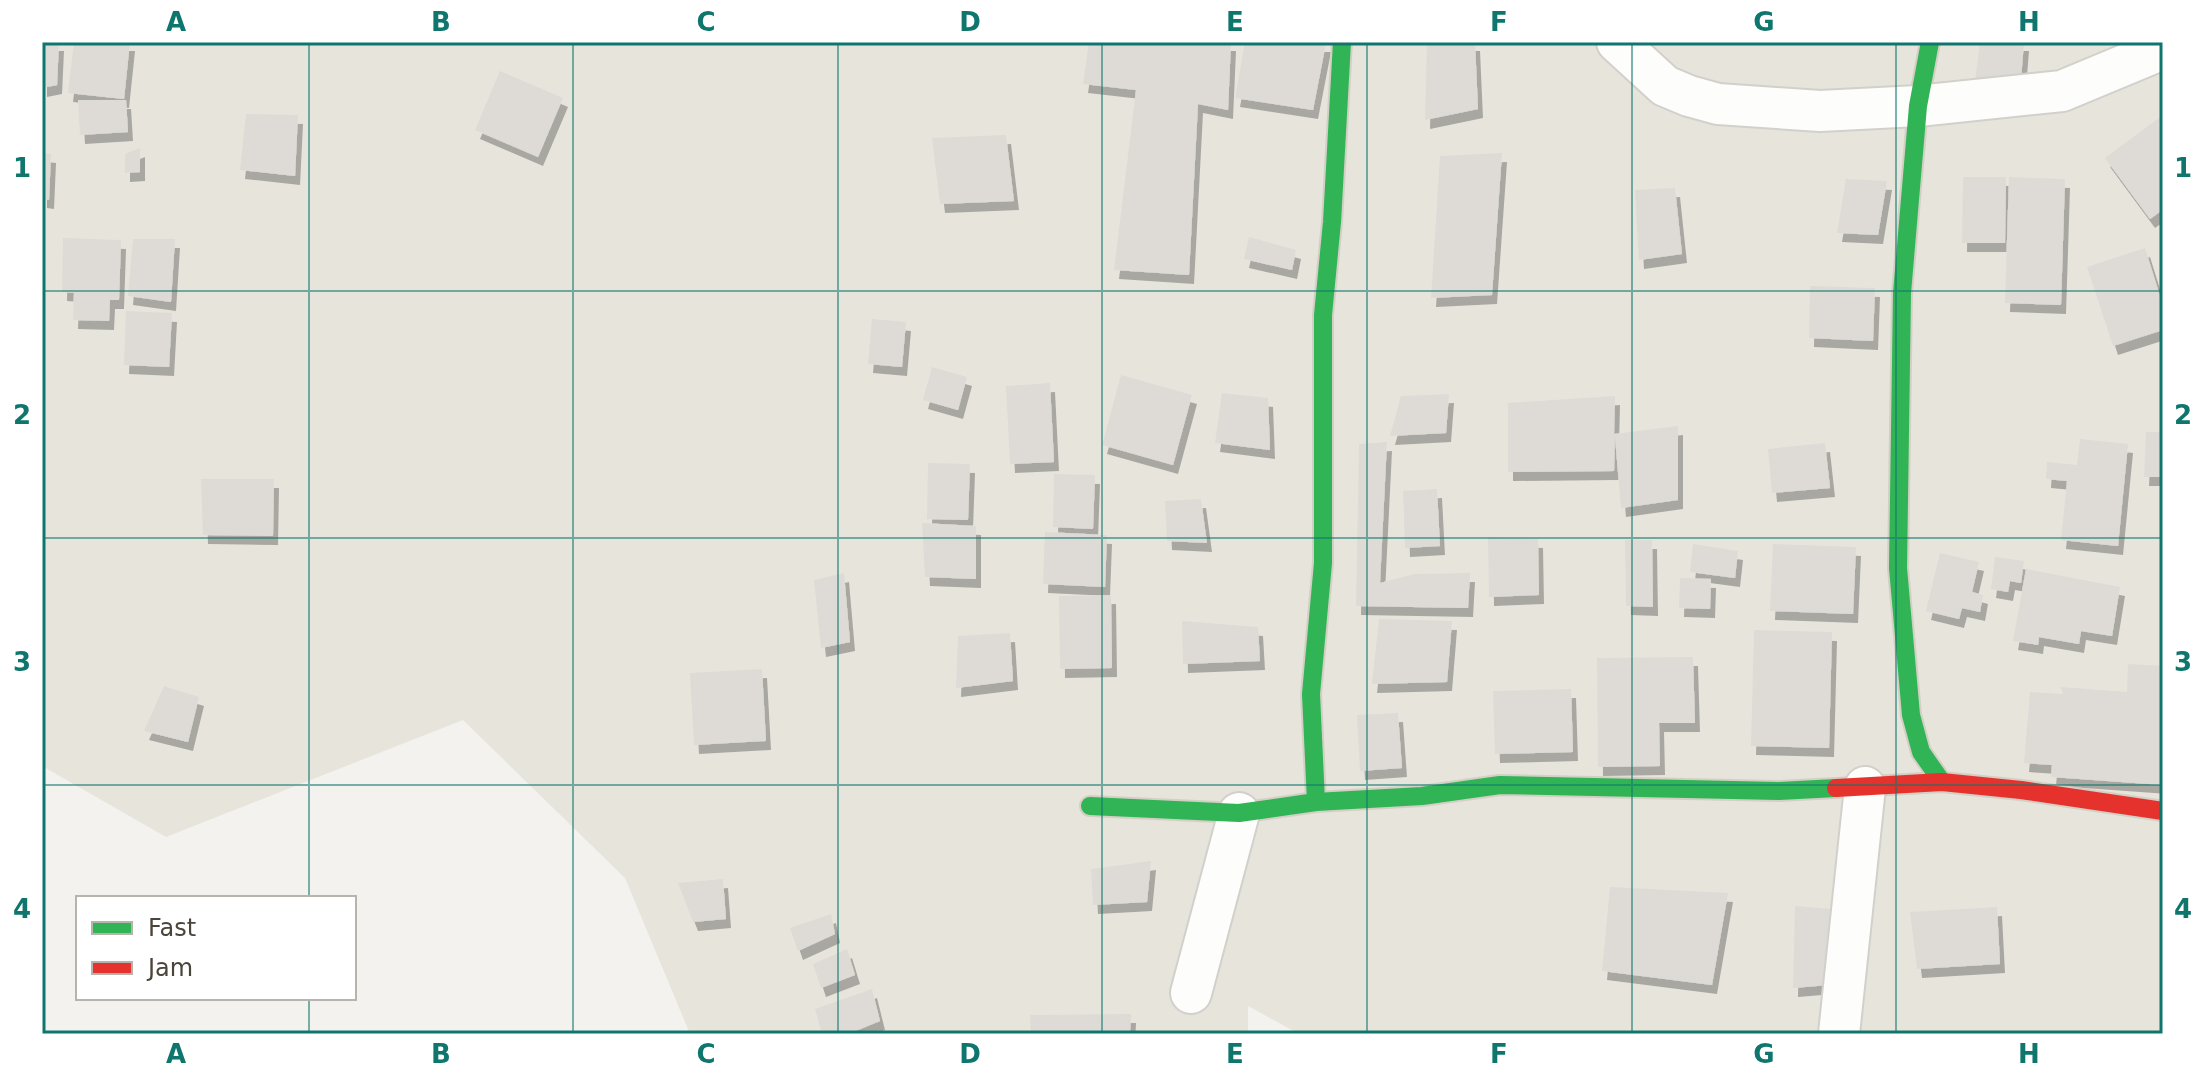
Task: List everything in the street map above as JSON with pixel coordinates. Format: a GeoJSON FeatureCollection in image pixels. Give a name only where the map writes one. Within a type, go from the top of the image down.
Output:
{"type":"FeatureCollection","features":[{"type":"Feature","properties":{"kind":"street"},"geometry":{"type":"LineString","coordinates":[[1316,802],[1311,694],[1323,563],[1323,315],[1332,222],[1342,42]]}},
{"type":"Feature","properties":{"kind":"street"},"geometry":{"type":"LineString","coordinates":[[1617,42],[1665,86],[1689,96],[1718,104],[1820,111],[1918,106],[2062,91],[2163,49]]}},
{"type":"Feature","properties":{"kind":"street"},"geometry":{"type":"LineString","coordinates":[[1930,42],[1918,106],[1902,293],[1898,568],[1911,715],[1921,752],[1942,782]]}},
{"type":"Feature","properties":{"kind":"street"},"geometry":{"type":"LineString","coordinates":[[1090,806],[1239,813],[1316,802],[1422,796],[1500,785],[1779,791],[1942,782],[2163,811]]}},
{"type":"Feature","properties":{"kind":"street"},"geometry":{"type":"LineString","coordinates":[[1839,1034],[1865,787]]}},
{"type":"Feature","properties":{"kind":"street"},"geometry":{"type":"LineString","coordinates":[[1191,993],[1239,813]]}},
{"type":"Feature","properties":{"kind":"shaded area"},"geometry":{"type":"Polygon","coordinates":[[[42,42],[2163,42],[2163,1034],[1299,1034],[1248,1006],[1248,1034],[690,1034],[625,878],[463,720],[166,837],[42,766],[42,42]]]}},
{"type":"Feature","properties":{"kind":"building"},"geometry":{"type":"Polygon","coordinates":[[[42,42],[59,42],[57,85],[42,88],[42,42]]]}},
{"type":"Feature","properties":{"kind":"building"},"geometry":{"type":"Polygon","coordinates":[[[74,42],[130,42],[124,99],[68,93],[74,42]]]}},
{"type":"Feature","properties":{"kind":"building"},"geometry":{"type":"Polygon","coordinates":[[[1089,42],[1231,42],[1228,110],[1198,104],[1189,275],[1114,270],[1136,90],[1083,84],[1089,42]]]}},
{"type":"Feature","properties":{"kind":"building"},"geometry":{"type":"Polygon","coordinates":[[[1245,42],[1326,43],[1313,110],[1235,98],[1245,42]]]}},
{"type":"Feature","properties":{"kind":"building"},"geometry":{"type":"Polygon","coordinates":[[[1427,42],[1475,42],[1478,109],[1425,120],[1427,42]]]}},
{"type":"Feature","properties":{"kind":"building"},"geometry":{"type":"Polygon","coordinates":[[[1980,42],[2024,42],[2020,92],[1975,81],[1980,42]]]}},
{"type":"Feature","properties":{"kind":"building"},"geometry":{"type":"Polygon","coordinates":[[[500,71],[563,98],[538,157],[475,130],[500,71]]]}},
{"type":"Feature","properties":{"kind":"building"},"geometry":{"type":"Polygon","coordinates":[[[78,100],[126,100],[128,132],[80,135],[78,100]]]}},
{"type":"Feature","properties":{"kind":"building"},"geometry":{"type":"Polygon","coordinates":[[[246,114],[298,115],[295,176],[240,170],[246,114]]]}},
{"type":"Feature","properties":{"kind":"building"},"geometry":{"type":"Polygon","coordinates":[[[2163,115],[2163,214],[2161,211],[2150,219],[2105,158],[2163,115]]]}},
{"type":"Feature","properties":{"kind":"building"},"geometry":{"type":"Polygon","coordinates":[[[1006,135],[1014,201],[940,204],[932,138],[1006,135]]]}},
{"type":"Feature","properties":{"kind":"building"},"geometry":{"type":"Polygon","coordinates":[[[140,148],[140,172],[125,173],[125,154],[140,148]]]}},
{"type":"Feature","properties":{"kind":"building"},"geometry":{"type":"Polygon","coordinates":[[[42,153],[51,154],[49,200],[42,199],[42,153]]]}},
{"type":"Feature","properties":{"kind":"building"},"geometry":{"type":"Polygon","coordinates":[[[1502,153],[1492,295],[1431,298],[1440,156],[1502,153]]]}},
{"type":"Feature","properties":{"kind":"building"},"geometry":{"type":"Polygon","coordinates":[[[1963,177],[2006,177],[2005,243],[1962,243],[1963,177]]]}},
{"type":"Feature","properties":{"kind":"building"},"geometry":{"type":"Polygon","coordinates":[[[2009,177],[2065,179],[2061,305],[2005,303],[2009,177]]]}},
{"type":"Feature","properties":{"kind":"building"},"geometry":{"type":"Polygon","coordinates":[[[1846,179],[1887,181],[1878,235],[1837,233],[1846,179]]]}},
{"type":"Feature","properties":{"kind":"building"},"geometry":{"type":"Polygon","coordinates":[[[1675,188],[1682,254],[1639,260],[1635,190],[1675,188]]]}},
{"type":"Feature","properties":{"kind":"building"},"geometry":{"type":"Polygon","coordinates":[[[1249,237],[1296,250],[1292,270],[1244,259],[1249,237]]]}},
{"type":"Feature","properties":{"kind":"building"},"geometry":{"type":"Polygon","coordinates":[[[63,238],[121,240],[119,300],[110,300],[109,321],[73,320],[74,293],[62,292],[63,238]]]}},
{"type":"Feature","properties":{"kind":"building"},"geometry":{"type":"Polygon","coordinates":[[[133,239],[175,239],[171,302],[128,296],[133,239]]]}},
{"type":"Feature","properties":{"kind":"building"},"geometry":{"type":"Polygon","coordinates":[[[2145,248],[2163,306],[2163,330],[2113,346],[2087,267],[2145,248]]]}},
{"type":"Feature","properties":{"kind":"building"},"geometry":{"type":"Polygon","coordinates":[[[1810,286],[1875,288],[1873,341],[1809,338],[1810,286]]]}},
{"type":"Feature","properties":{"kind":"building"},"geometry":{"type":"Polygon","coordinates":[[[126,311],[172,313],[169,367],[124,365],[126,311]]]}},
{"type":"Feature","properties":{"kind":"building"},"geometry":{"type":"Polygon","coordinates":[[[872,319],[906,322],[902,367],[868,364],[872,319]]]}},
{"type":"Feature","properties":{"kind":"building"},"geometry":{"type":"Polygon","coordinates":[[[932,367],[967,377],[958,410],[923,400],[932,367]]]}},
{"type":"Feature","properties":{"kind":"building"},"geometry":{"type":"Polygon","coordinates":[[[1121,375],[1192,395],[1173,465],[1102,445],[1121,375]]]}},
{"type":"Feature","properties":{"kind":"building"},"geometry":{"type":"Polygon","coordinates":[[[1050,383],[1054,462],[1010,464],[1006,386],[1050,383]]]}},
{"type":"Feature","properties":{"kind":"building"},"geometry":{"type":"Polygon","coordinates":[[[1222,393],[1268,398],[1270,450],[1215,443],[1222,393]]]}},
{"type":"Feature","properties":{"kind":"building"},"geometry":{"type":"Polygon","coordinates":[[[1449,394],[1446,433],[1390,436],[1401,396],[1449,394]]]}},
{"type":"Feature","properties":{"kind":"building"},"geometry":{"type":"Polygon","coordinates":[[[1615,396],[1614,434],[1678,426],[1678,500],[1621,508],[1615,437],[1614,471],[1508,472],[1508,403],[1615,396]]]}},
{"type":"Feature","properties":{"kind":"building"},"geometry":{"type":"Polygon","coordinates":[[[2146,432],[2163,432],[2163,477],[2144,477],[2146,432]]]}},
{"type":"Feature","properties":{"kind":"building"},"geometry":{"type":"Polygon","coordinates":[[[2080,439],[2128,444],[2118,546],[2061,540],[2067,481],[2046,479],[2047,462],[2077,465],[2080,439]]]}},
{"type":"Feature","properties":{"kind":"building"},"geometry":{"type":"Polygon","coordinates":[[[1387,442],[1380,583],[1415,574],[1470,573],[1468,608],[1356,606],[1359,444],[1387,442]]]}},
{"type":"Feature","properties":{"kind":"building"},"geometry":{"type":"Polygon","coordinates":[[[1825,443],[1830,488],[1772,493],[1768,449],[1825,443]]]}},
{"type":"Feature","properties":{"kind":"building"},"geometry":{"type":"Polygon","coordinates":[[[928,463],[970,464],[968,520],[927,519],[928,463]]]}},
{"type":"Feature","properties":{"kind":"building"},"geometry":{"type":"Polygon","coordinates":[[[1054,474],[1095,475],[1093,529],[1053,527],[1054,474]]]}},
{"type":"Feature","properties":{"kind":"building"},"geometry":{"type":"Polygon","coordinates":[[[201,479],[274,479],[273,536],[203,535],[201,479]]]}},
{"type":"Feature","properties":{"kind":"building"},"geometry":{"type":"Polygon","coordinates":[[[1437,489],[1440,546],[1405,548],[1403,491],[1437,489]]]}},
{"type":"Feature","properties":{"kind":"building"},"geometry":{"type":"Polygon","coordinates":[[[1201,499],[1207,543],[1167,541],[1165,501],[1201,499]]]}},
{"type":"Feature","properties":{"kind":"building"},"geometry":{"type":"Polygon","coordinates":[[[922,523],[976,526],[976,579],[925,577],[922,523]]]}},
{"type":"Feature","properties":{"kind":"building"},"geometry":{"type":"Polygon","coordinates":[[[1045,532],[1107,535],[1105,587],[1043,584],[1045,532]]]}},
{"type":"Feature","properties":{"kind":"building"},"geometry":{"type":"Polygon","coordinates":[[[1488,537],[1538,539],[1539,595],[1489,597],[1488,537]]]}},
{"type":"Feature","properties":{"kind":"building"},"geometry":{"type":"Polygon","coordinates":[[[1625,540],[1652,540],[1653,607],[1626,606],[1625,540]]]}},
{"type":"Feature","properties":{"kind":"building"},"geometry":{"type":"Polygon","coordinates":[[[1693,544],[1738,551],[1735,578],[1690,572],[1693,544]]]}},
{"type":"Feature","properties":{"kind":"building"},"geometry":{"type":"Polygon","coordinates":[[[1773,544],[1856,547],[1853,614],[1770,611],[1773,544]]]}},
{"type":"Feature","properties":{"kind":"building"},"geometry":{"type":"Polygon","coordinates":[[[1940,553],[1979,562],[1972,592],[1983,595],[1980,612],[1962,608],[1959,619],[1926,611],[1940,553]]]}},
{"type":"Feature","properties":{"kind":"building"},"geometry":{"type":"Polygon","coordinates":[[[1995,557],[2024,561],[2021,583],[2010,581],[2008,592],[1991,589],[1995,557]]]}},
{"type":"Feature","properties":{"kind":"building"},"geometry":{"type":"Polygon","coordinates":[[[2026,569],[2120,587],[2112,636],[2081,631],[2079,644],[2039,637],[2038,645],[2013,641],[2026,569]]]}},
{"type":"Feature","properties":{"kind":"building"},"geometry":{"type":"Polygon","coordinates":[[[844,573],[850,642],[821,648],[814,580],[844,573]]]}},
{"type":"Feature","properties":{"kind":"building"},"geometry":{"type":"Polygon","coordinates":[[[1680,578],[1711,579],[1710,609],[1679,608],[1680,578]]]}},
{"type":"Feature","properties":{"kind":"building"},"geometry":{"type":"Polygon","coordinates":[[[1111,595],[1112,668],[1060,669],[1059,596],[1111,595]]]}},
{"type":"Feature","properties":{"kind":"building"},"geometry":{"type":"Polygon","coordinates":[[[1379,619],[1452,621],[1447,682],[1372,684],[1379,619]]]}},
{"type":"Feature","properties":{"kind":"building"},"geometry":{"type":"Polygon","coordinates":[[[1182,621],[1258,627],[1260,661],[1183,664],[1182,621]]]}},
{"type":"Feature","properties":{"kind":"building"},"geometry":{"type":"Polygon","coordinates":[[[1754,630],[1832,632],[1829,748],[1751,746],[1754,630]]]}},
{"type":"Feature","properties":{"kind":"building"},"geometry":{"type":"Polygon","coordinates":[[[1010,633],[1013,681],[956,688],[958,636],[1010,633]]]}},
{"type":"Feature","properties":{"kind":"building"},"geometry":{"type":"Polygon","coordinates":[[[1693,657],[1695,723],[1659,723],[1660,766],[1598,767],[1597,658],[1693,657]]]}},
{"type":"Feature","properties":{"kind":"building"},"geometry":{"type":"Polygon","coordinates":[[[2128,664],[2163,666],[2163,785],[2051,777],[2052,765],[2024,763],[2030,692],[2063,694],[2061,687],[2127,692],[2128,664]]]}},
{"type":"Feature","properties":{"kind":"building"},"geometry":{"type":"Polygon","coordinates":[[[762,669],[766,741],[694,745],[690,673],[762,669]]]}},
{"type":"Feature","properties":{"kind":"building"},"geometry":{"type":"Polygon","coordinates":[[[164,686],[199,697],[188,742],[144,731],[164,686]]]}},
{"type":"Feature","properties":{"kind":"building"},"geometry":{"type":"Polygon","coordinates":[[[1571,689],[1573,752],[1495,754],[1493,691],[1571,689]]]}},
{"type":"Feature","properties":{"kind":"building"},"geometry":{"type":"Polygon","coordinates":[[[1398,713],[1402,768],[1360,771],[1357,715],[1398,713]]]}},
{"type":"Feature","properties":{"kind":"building"},"geometry":{"type":"Polygon","coordinates":[[[1151,861],[1147,902],[1093,905],[1091,869],[1151,861]]]}},
{"type":"Feature","properties":{"kind":"building"},"geometry":{"type":"Polygon","coordinates":[[[723,879],[726,919],[693,922],[678,883],[723,879]]]}},
{"type":"Feature","properties":{"kind":"building"},"geometry":{"type":"Polygon","coordinates":[[[1610,887],[1728,893],[1712,985],[1602,971],[1610,887]]]}},
{"type":"Feature","properties":{"kind":"building"},"geometry":{"type":"Polygon","coordinates":[[[1795,906],[1833,909],[1829,985],[1793,988],[1795,906]]]}},
{"type":"Feature","properties":{"kind":"building"},"geometry":{"type":"Polygon","coordinates":[[[1997,907],[2000,964],[1917,969],[1910,912],[1997,907]]]}},
{"type":"Feature","properties":{"kind":"building"},"geometry":{"type":"Polygon","coordinates":[[[831,914],[835,934],[798,951],[790,928],[831,914]]]}},
{"type":"Feature","properties":{"kind":"building"},"geometry":{"type":"Polygon","coordinates":[[[847,949],[855,975],[821,988],[813,964],[847,949]]]}},
{"type":"Feature","properties":{"kind":"building"},"geometry":{"type":"Polygon","coordinates":[[[872,989],[880,1021],[848,1034],[822,1034],[815,1009],[872,989]]]}},
{"type":"Feature","properties":{"kind":"building"},"geometry":{"type":"Polygon","coordinates":[[[1131,1014],[1130,1034],[1031,1034],[1030,1015],[1131,1014]]]}},
{"type":"Feature","properties":{"kind":"traffic: fast"},"geometry":{"type":"LineString","coordinates":[[1316,802],[1311,694],[1323,563],[1323,315],[1332,222],[1342,42]]}},
{"type":"Feature","properties":{"kind":"traffic: fast"},"geometry":{"type":"LineString","coordinates":[[1930,42],[1918,106],[1902,293],[1898,568],[1911,715],[1921,752],[1942,782]]}},
{"type":"Feature","properties":{"kind":"traffic: fast"},"geometry":{"type":"LineString","coordinates":[[1090,806],[1239,813],[1316,802],[1422,796],[1500,785],[1779,791],[1836,788]]}},
{"type":"Feature","properties":{"kind":"traffic: jam"},"geometry":{"type":"LineString","coordinates":[[1836,788],[1942,782],[2163,811]]}}]}
